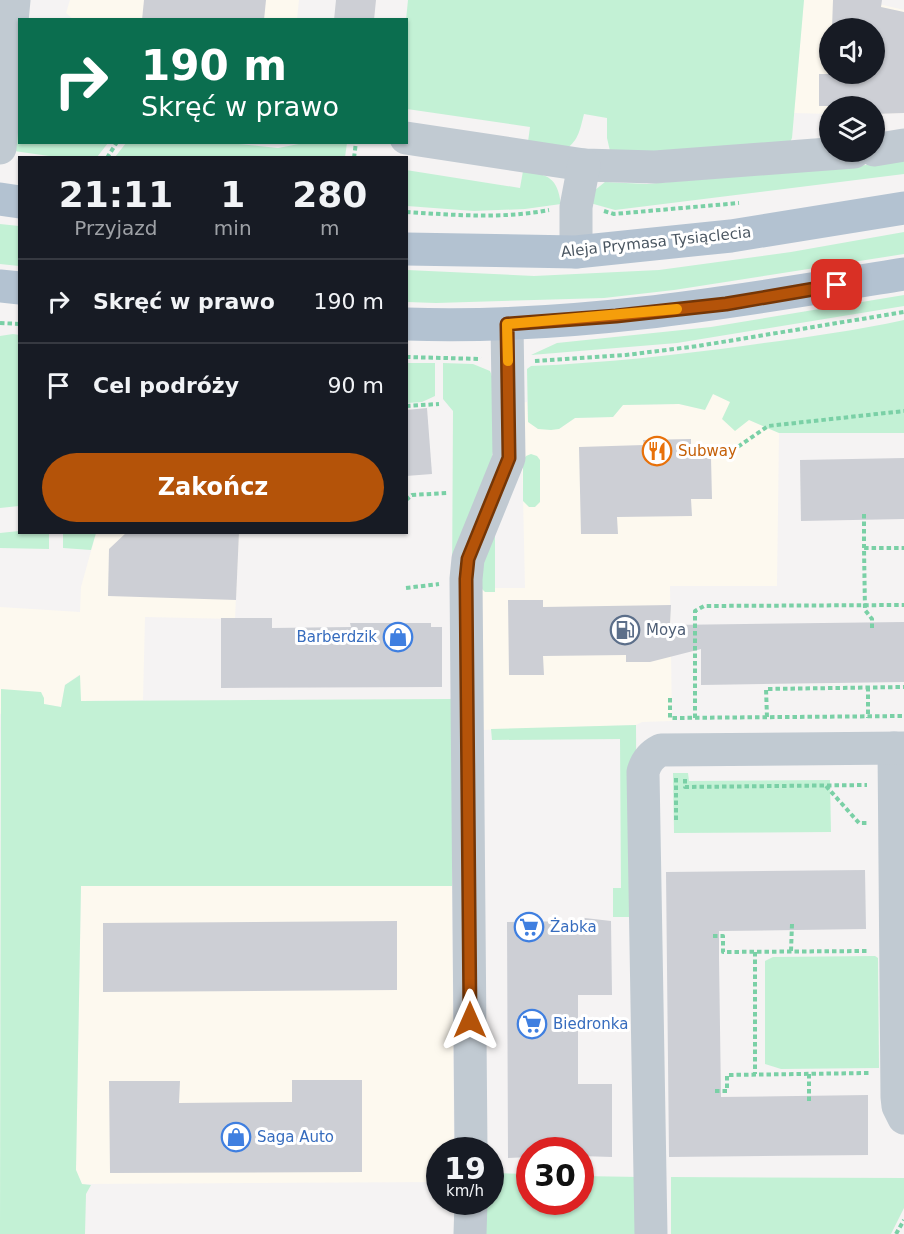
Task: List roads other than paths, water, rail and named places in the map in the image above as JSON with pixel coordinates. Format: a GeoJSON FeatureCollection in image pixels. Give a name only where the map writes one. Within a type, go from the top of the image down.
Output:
{"type":"FeatureCollection","features":[{"type":"Feature","properties":{"kind":"main road"},"geometry":{"type":"LineString","coordinates":[[0,199],[18,202]]}},
{"type":"Feature","properties":{"kind":"main road","name":"Aleja Prymasa Tysiąclecia"},"geometry":{"type":"LineString","coordinates":[[408,249],[576,252],[731,236],[904,208]]}},
{"type":"Feature","properties":{"kind":"main road"},"geometry":{"type":"LineString","coordinates":[[408,324],[507,324],[616,316],[726,304],[904,273]]}},
{"type":"Feature","properties":{"kind":"main road"},"geometry":{"type":"LineString","coordinates":[[0,286],[18,288]]}},
{"type":"Feature","properties":{"kind":"street"},"geometry":{"type":"LineString","coordinates":[[0,148],[15,36],[14,0]]}},
{"type":"Feature","properties":{"kind":"street"},"geometry":{"type":"LineString","coordinates":[[408,138],[584,165],[655,167],[819,155]]}},
{"type":"Feature","properties":{"kind":"street"},"geometry":{"type":"LineString","coordinates":[[885,148],[904,145]]}},
{"type":"Feature","properties":{"kind":"street"},"geometry":{"type":"LineString","coordinates":[[576,252],[576,207],[584,165]]}},
{"type":"Feature","properties":{"kind":"street"},"geometry":{"type":"LineString","coordinates":[[471,1137],[466,579],[468,559],[509,458],[507,324]]}},
{"type":"Feature","properties":{"kind":"street"},"geometry":{"type":"LineString","coordinates":[[651,1234],[643,772],[653,754],[661,750],[899,748],[894,783],[897,1097],[898,1106],[904,1118]]}},
{"type":"Feature","properties":{"kind":"street"},"geometry":{"type":"LineString","coordinates":[[470,1234],[471,1215]]}},
{"type":"Feature","properties":{"kind":"place","name":"Subway"},"geometry":{"type":"Point","coordinates":[657,451]}},
{"type":"Feature","properties":{"kind":"place","name":"Moya"},"geometry":{"type":"Point","coordinates":[625,630]}},
{"type":"Feature","properties":{"kind":"place","name":"Barberdzik"},"geometry":{"type":"Point","coordinates":[398,637]}},
{"type":"Feature","properties":{"kind":"place","name":"Żabka"},"geometry":{"type":"Point","coordinates":[529,927]}},
{"type":"Feature","properties":{"kind":"place","name":"Biedronka"},"geometry":{"type":"Point","coordinates":[532,1024]}},
{"type":"Feature","properties":{"kind":"place","name":"Saga Auto"},"geometry":{"type":"Point","coordinates":[236,1137]}}]}
